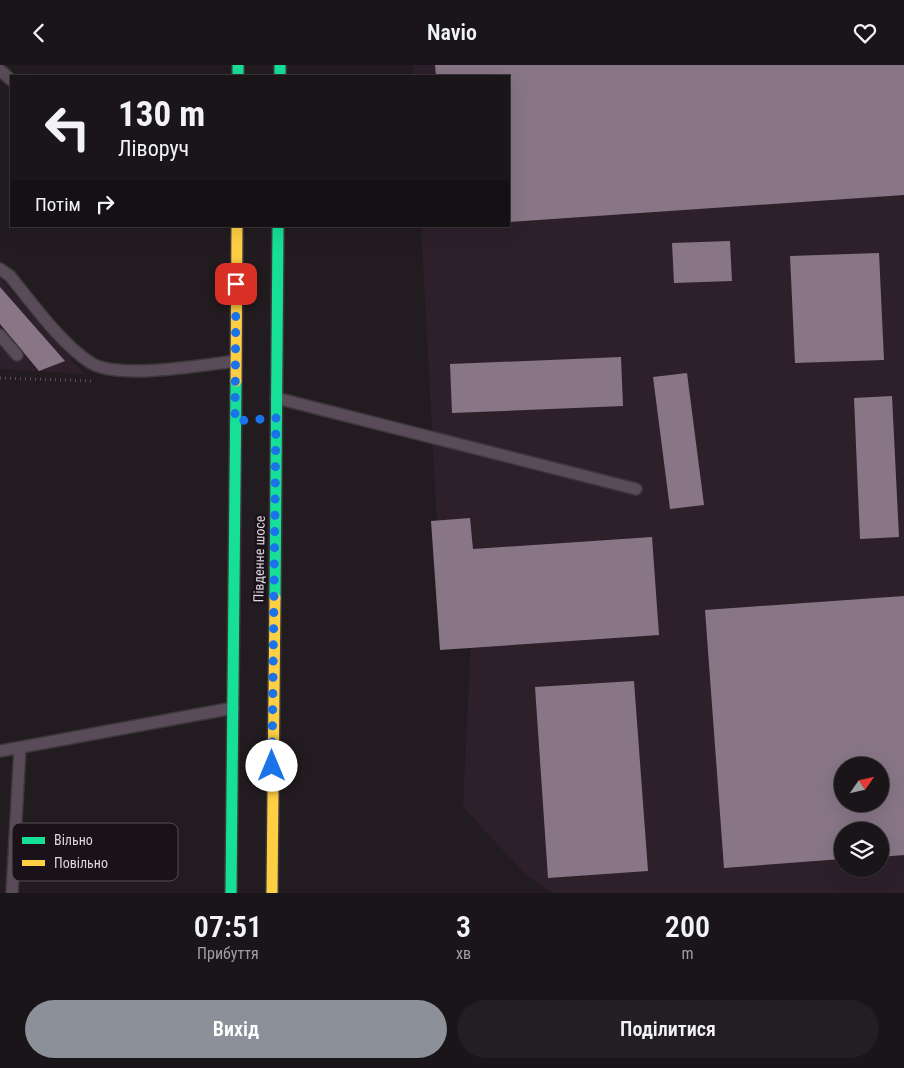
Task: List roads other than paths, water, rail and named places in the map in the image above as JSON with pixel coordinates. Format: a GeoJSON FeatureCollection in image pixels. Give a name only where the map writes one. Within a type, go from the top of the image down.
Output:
{"type":"FeatureCollection","features":[{"type":"Feature","properties":{"kind":"main road","name":"Південне шосе"},"geometry":{"type":"LineString","coordinates":[[231,893],[233,708],[240,421],[236,361],[237,227]]}},
{"type":"Feature","properties":{"kind":"main road","name":"Південне шосе"},"geometry":{"type":"LineString","coordinates":[[272,893],[278,227]]}},
{"type":"Feature","properties":{"kind":"main road"},"geometry":{"type":"LineString","coordinates":[[263,418],[276,418]]}},
{"type":"Feature","properties":{"kind":"lane"},"geometry":{"type":"LineString","coordinates":[[0,70],[10,79]]}},
{"type":"Feature","properties":{"kind":"lane"},"geometry":{"type":"LineString","coordinates":[[0,269],[10,277],[68,344],[93,364],[115,370],[143,371],[236,361]]}},
{"type":"Feature","properties":{"kind":"lane"},"geometry":{"type":"LineString","coordinates":[[0,335],[17,355]]}},
{"type":"Feature","properties":{"kind":"lane"},"geometry":{"type":"LineString","coordinates":[[276,398],[636,489]]}},
{"type":"Feature","properties":{"kind":"lane"},"geometry":{"type":"LineString","coordinates":[[0,751],[233,708]]}},
{"type":"Feature","properties":{"kind":"lane"},"geometry":{"type":"LineString","coordinates":[[16,823],[20,748]]}}]}
